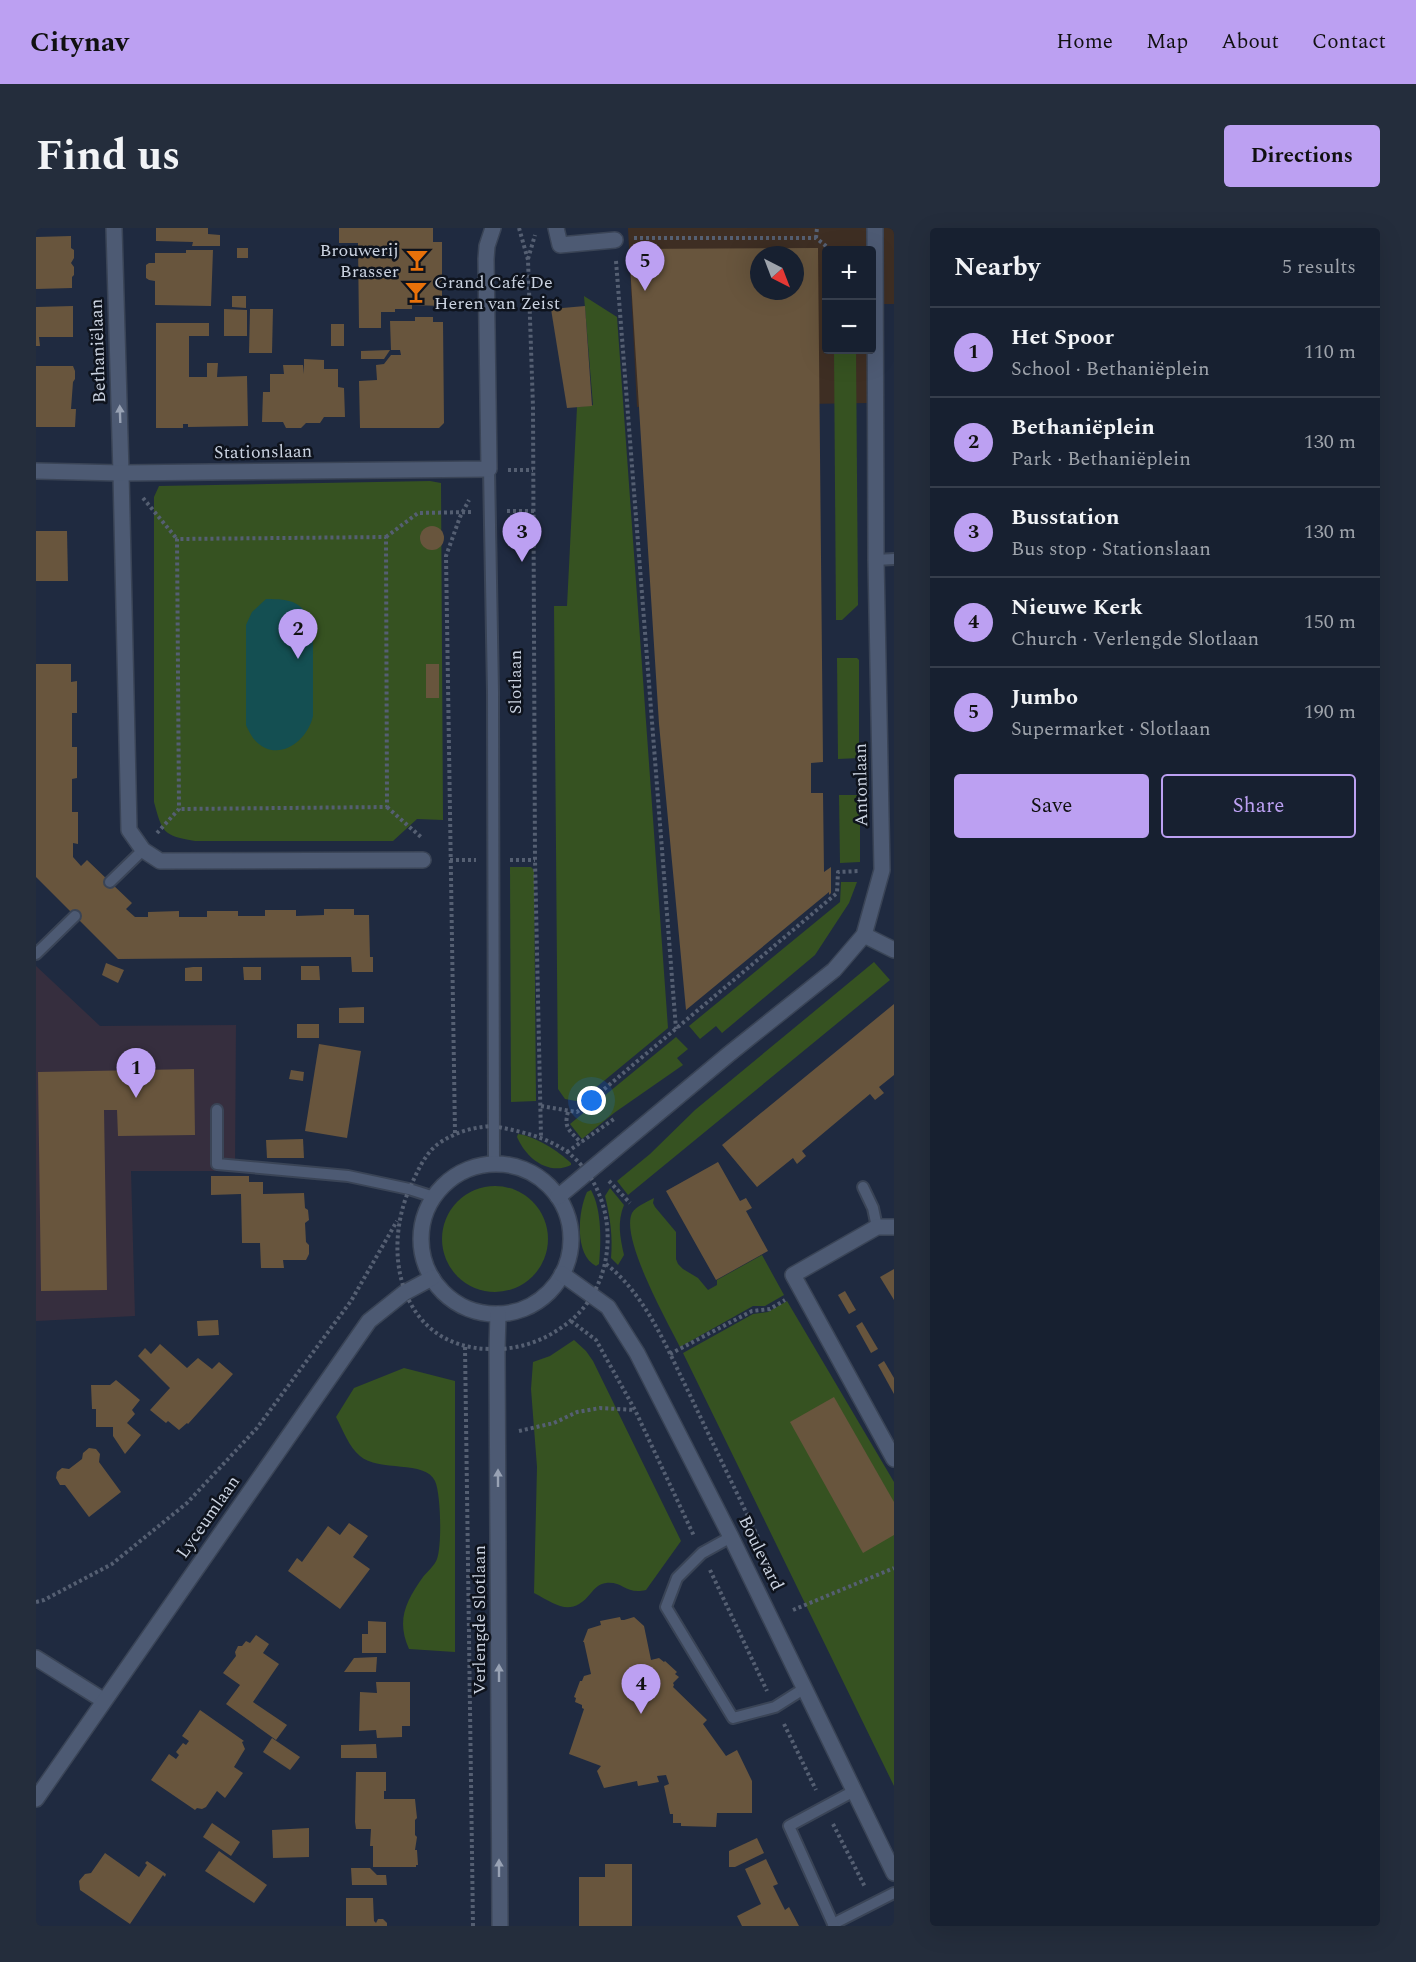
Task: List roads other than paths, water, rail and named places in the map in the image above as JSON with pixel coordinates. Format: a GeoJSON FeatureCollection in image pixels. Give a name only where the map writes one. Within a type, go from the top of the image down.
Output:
{"type":"FeatureCollection","features":[{"type":"Feature","properties":{"kind":"street","name":"Bethaniëlaan"},"geometry":{"type":"LineString","coordinates":[[114,228],[122,473],[129,830],[143,850]]}},
{"type":"Feature","properties":{"kind":"street","name":"Slotlaan"},"geometry":{"type":"LineString","coordinates":[[489,469],[486,259],[487,246],[493,228]]}},
{"type":"Feature","properties":{"kind":"street"},"geometry":{"type":"LineString","coordinates":[[556,228],[560,244],[621,239]]}},
{"type":"Feature","properties":{"kind":"street","name":"Antonlaan"},"geometry":{"type":"LineString","coordinates":[[558,1197],[729,1054],[834,970],[864,935],[882,870],[876,560],[875,228]]}},
{"type":"Feature","properties":{"kind":"street","name":"Stationslaan"},"geometry":{"type":"LineString","coordinates":[[36,471],[122,473],[489,469]]}},
{"type":"Feature","properties":{"kind":"street"},"geometry":{"type":"LineString","coordinates":[[143,850],[160,861],[423,860]]}},
{"type":"Feature","properties":{"kind":"street"},"geometry":{"type":"LineString","coordinates":[[864,935],[894,950]]}},
{"type":"Feature","properties":{"kind":"street"},"geometry":{"type":"LineString","coordinates":[[494,1164],[530,1172],[541,1179],[558,1197],[569,1222],[571,1235],[567,1262],[555,1286],[535,1303],[518,1311],[498,1314],[465,1308],[446,1295],[432,1278],[426,1265],[421,1237],[427,1209],[446,1184],[460,1173],[494,1164]]}},
{"type":"Feature","properties":{"kind":"street"},"geometry":{"type":"LineString","coordinates":[[894,1227],[877,1227],[793,1275],[894,1459]]}},
{"type":"Feature","properties":{"kind":"street","name":"Boulevard"},"geometry":{"type":"LineString","coordinates":[[562,1274],[608,1307],[637,1353],[731,1537],[894,1873]]}},
{"type":"Feature","properties":{"kind":"street","name":"Lyceumlaan"},"geometry":{"type":"LineString","coordinates":[[36,1799],[369,1321],[404,1293],[432,1278]]}},
{"type":"Feature","properties":{"kind":"street","name":"Verlengde Slotlaan"},"geometry":{"type":"LineString","coordinates":[[498,1314],[500,1926]]}},
{"type":"Feature","properties":{"kind":"street"},"geometry":{"type":"LineString","coordinates":[[36,1658],[103,1700]]}},
{"type":"Feature","properties":{"kind":"lane","name":"Slotlaan"},"geometry":{"type":"LineString","coordinates":[[489,469],[494,692],[494,1164]]}},
{"type":"Feature","properties":{"kind":"lane"},"geometry":{"type":"LineString","coordinates":[[876,560],[894,559]]}},
{"type":"Feature","properties":{"kind":"lane"},"geometry":{"type":"LineString","coordinates":[[110,882],[143,850]]}},
{"type":"Feature","properties":{"kind":"lane"},"geometry":{"type":"LineString","coordinates":[[36,954],[75,916]]}},
{"type":"Feature","properties":{"kind":"lane"},"geometry":{"type":"LineString","coordinates":[[217,1110],[217,1164],[348,1176],[409,1189],[434,1197]]}},
{"type":"Feature","properties":{"kind":"lane"},"geometry":{"type":"LineString","coordinates":[[863,1187],[873,1208],[877,1227]]}},
{"type":"Feature","properties":{"kind":"lane"},"geometry":{"type":"LineString","coordinates":[[731,1537],[702,1553],[677,1578],[666,1607],[733,1718],[775,1707],[805,1688]]}},
{"type":"Feature","properties":{"kind":"lane"},"geometry":{"type":"LineString","coordinates":[[854,1791],[789,1826],[834,1925],[894,1893]]}},
{"type":"Feature","properties":{"kind":"place","name":"Brouwerij Brasser"},"geometry":{"type":"Point","coordinates":[417,260]}},
{"type":"Feature","properties":{"kind":"place","name":"Jumbo"},"geometry":{"type":"Point","coordinates":[645,291]}},
{"type":"Feature","properties":{"kind":"place","name":"Grand Café De Heren van Zeist"},"geometry":{"type":"Point","coordinates":[416,292]}},
{"type":"Feature","properties":{"kind":"place","name":"Busstation"},"geometry":{"type":"Point","coordinates":[522,562]}},
{"type":"Feature","properties":{"kind":"place","name":"Bethaniëplein"},"geometry":{"type":"Point","coordinates":[298,659]}},
{"type":"Feature","properties":{"kind":"place","name":"Het Spoor"},"geometry":{"type":"Point","coordinates":[136,1098]}},
{"type":"Feature","properties":{"kind":"place","name":"Nieuwe Kerk"},"geometry":{"type":"Point","coordinates":[641,1714]}}]}
